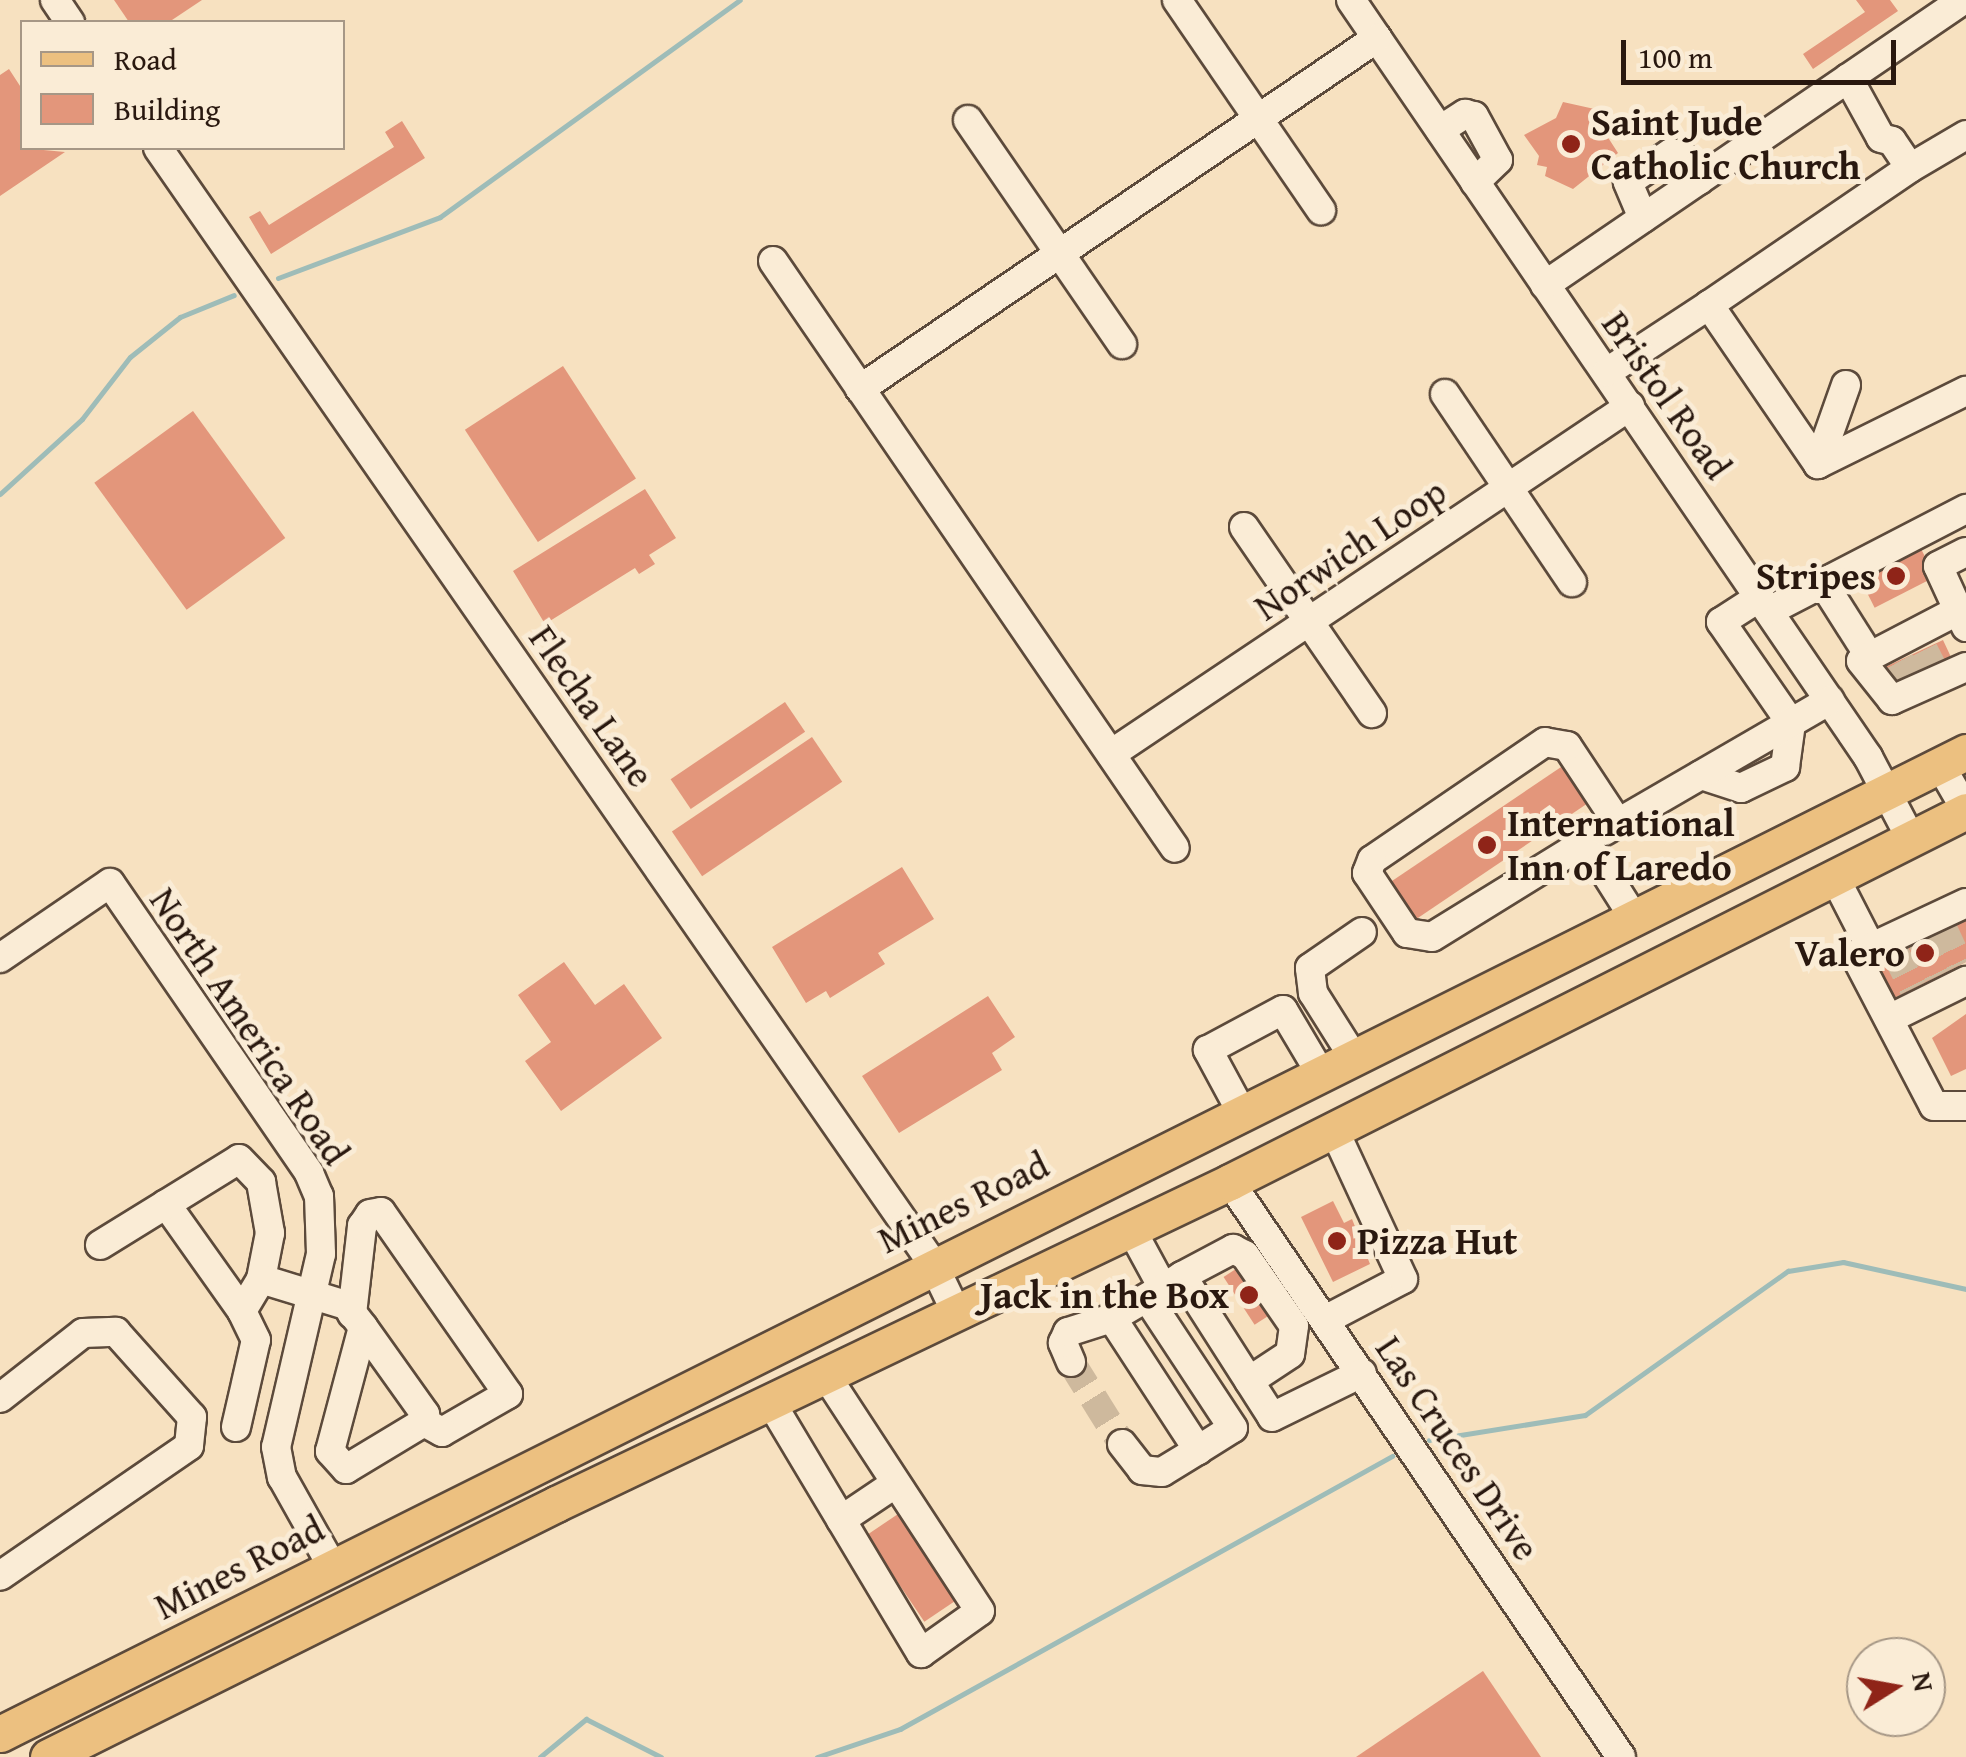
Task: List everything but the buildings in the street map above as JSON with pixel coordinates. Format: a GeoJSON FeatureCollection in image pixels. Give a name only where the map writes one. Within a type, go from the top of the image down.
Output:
{"type":"FeatureCollection","features":[{"type":"Feature","properties":{"kind":"main road","name":"Mines Road"},"geometry":{"type":"LineString","coordinates":[[0,1734],[933,1264],[1953,758]]}},
{"type":"Feature","properties":{"kind":"main road"},"geometry":{"type":"LineString","coordinates":[[48,1757],[825,1374],[1230,1182],[1966,811]]}},
{"type":"Feature","properties":{"kind":"main road"},"geometry":{"type":"LineString","coordinates":[[1230,1182],[1226,1162],[1232,1140],[1248,1111]]}},
{"type":"Feature","properties":{"kind":"street"},"geometry":{"type":"LineString","coordinates":[[1177,0],[1321,210]]}},
{"type":"Feature","properties":{"kind":"street","name":"Bristol Road"},"geometry":{"type":"LineString","coordinates":[[1351,0],[1824,692],[1888,790],[1911,838]]}},
{"type":"Feature","properties":{"kind":"street"},"geometry":{"type":"LineString","coordinates":[[1545,284],[1699,180],[1853,84],[1963,0]]}},
{"type":"Feature","properties":{"kind":"street"},"geometry":{"type":"LineString","coordinates":[[860,389],[1377,38]]}},
{"type":"Feature","properties":{"kind":"street"},"geometry":{"type":"LineString","coordinates":[[1853,84],[1869,91],[1896,128],[1892,141],[1910,168]]}},
{"type":"Feature","properties":{"kind":"street"},"geometry":{"type":"LineString","coordinates":[[968,120],[1122,344]]}},
{"type":"Feature","properties":{"kind":"street"},"geometry":{"type":"LineString","coordinates":[[1607,372],[1910,168],[1966,135]]}},
{"type":"Feature","properties":{"kind":"street","name":"Flecha Lane"},"geometry":{"type":"LineString","coordinates":[[159,150],[933,1264],[956,1312]]}},
{"type":"Feature","properties":{"kind":"street"},"geometry":{"type":"LineString","coordinates":[[1643,218],[1628,182],[1671,152],[1681,155],[1699,180]]}},
{"type":"Feature","properties":{"kind":"street"},"geometry":{"type":"LineString","coordinates":[[772,261],[1175,848]]}},
{"type":"Feature","properties":{"kind":"street"},"geometry":{"type":"LineString","coordinates":[[1708,306],[1818,464]]}},
{"type":"Feature","properties":{"kind":"street"},"geometry":{"type":"LineString","coordinates":[[1818,464],[1846,384]]}},
{"type":"Feature","properties":{"kind":"street"},"geometry":{"type":"LineString","coordinates":[[1818,464],[1966,391]]}},
{"type":"Feature","properties":{"kind":"street"},"geometry":{"type":"LineString","coordinates":[[1444,394],[1572,582]]}},
{"type":"Feature","properties":{"kind":"street","name":"Norwich Loop"},"geometry":{"type":"LineString","coordinates":[[1111,754],[1630,406]]}},
{"type":"Feature","properties":{"kind":"street"},"geometry":{"type":"LineString","coordinates":[[1791,723],[1721,622],[1823,583],[1966,509]]}},
{"type":"Feature","properties":{"kind":"street"},"geometry":{"type":"LineString","coordinates":[[1244,527],[1372,714]]}},
{"type":"Feature","properties":{"kind":"street"},"geometry":{"type":"LineString","coordinates":[[1926,530],[1938,566],[1963,616]]}},
{"type":"Feature","properties":{"kind":"street"},"geometry":{"type":"LineString","coordinates":[[1938,566],[1966,555]]}},
{"type":"Feature","properties":{"kind":"street"},"geometry":{"type":"LineString","coordinates":[[1963,616],[1953,576],[1966,555]]}},
{"type":"Feature","properties":{"kind":"street"},"geometry":{"type":"LineString","coordinates":[[1823,583],[1906,662],[1966,667]]}},
{"type":"Feature","properties":{"kind":"street"},"geometry":{"type":"LineString","coordinates":[[1618,823],[1567,746],[1545,742],[1372,860],[1367,872],[1407,933],[1432,936],[1791,723],[1824,692],[1906,662],[1963,616]]}},
{"type":"Feature","properties":{"kind":"street"},"geometry":{"type":"LineString","coordinates":[[1953,758],[1966,811]]}},
{"type":"Feature","properties":{"kind":"street"},"geometry":{"type":"LineString","coordinates":[[1586,842],[1634,918]]}},
{"type":"Feature","properties":{"kind":"street"},"geometry":{"type":"LineString","coordinates":[[1835,878],[1909,934]]}},
{"type":"Feature","properties":{"kind":"street","name":"North America Road"},"geometry":{"type":"LineString","coordinates":[[0,958],[110,882],[308,1173],[322,1230],[312,1294],[276,1447],[282,1477],[333,1568]]}},
{"type":"Feature","properties":{"kind":"street"},"geometry":{"type":"LineString","coordinates":[[1966,902],[1909,934],[1855,955],[1934,1106],[1966,1106]]}},
{"type":"Feature","properties":{"kind":"street"},"geometry":{"type":"LineString","coordinates":[[1354,1058],[1313,994],[1310,968],[1362,932]]}},
{"type":"Feature","properties":{"kind":"street"},"geometry":{"type":"LineString","coordinates":[[1888,1019],[1944,983]]}},
{"type":"Feature","properties":{"kind":"street"},"geometry":{"type":"LineString","coordinates":[[1248,1111],[1201,1054],[1283,1010],[1321,1074]]}},
{"type":"Feature","properties":{"kind":"street"},"geometry":{"type":"LineString","coordinates":[[1325,1320],[1403,1279],[1334,1130]]}},
{"type":"Feature","properties":{"kind":"street"},"geometry":{"type":"LineString","coordinates":[[100,1245],[238,1159],[261,1182],[270,1233],[261,1279],[242,1312]]}},
{"type":"Feature","properties":{"kind":"street","name":"Las Cruces Drive"},"geometry":{"type":"LineString","coordinates":[[1230,1182],[1621,1757]]}},
{"type":"Feature","properties":{"kind":"street"},"geometry":{"type":"LineString","coordinates":[[166,1204],[242,1312],[256,1340],[236,1427]]}},
{"type":"Feature","properties":{"kind":"street"},"geometry":{"type":"LineString","coordinates":[[381,1212],[508,1394],[442,1432],[424,1422],[346,1469],[330,1450],[358,1320],[362,1226],[370,1214],[381,1212]]}},
{"type":"Feature","properties":{"kind":"street"},"geometry":{"type":"LineString","coordinates":[[1131,1229],[1233,1428]]}},
{"type":"Feature","properties":{"kind":"street"},"geometry":{"type":"LineString","coordinates":[[1071,1362],[1063,1343],[1068,1332],[1112,1318],[1234,1250],[1246,1256],[1294,1326],[1290,1354],[1249,1382]]}},
{"type":"Feature","properties":{"kind":"street"},"geometry":{"type":"LineString","coordinates":[[261,1279],[312,1294],[358,1320],[425,1414],[424,1422]]}},
{"type":"Feature","properties":{"kind":"street"},"geometry":{"type":"LineString","coordinates":[[1164,1288],[1249,1382],[1272,1417]]}},
{"type":"Feature","properties":{"kind":"street"},"geometry":{"type":"LineString","coordinates":[[1112,1318],[1198,1450]]}},
{"type":"Feature","properties":{"kind":"street"},"geometry":{"type":"LineString","coordinates":[[0,1398],[83,1333],[116,1332],[192,1417],[190,1446],[0,1576]]}},
{"type":"Feature","properties":{"kind":"street"},"geometry":{"type":"LineString","coordinates":[[1122,1444],[1142,1470],[1162,1472],[1233,1428],[1272,1417],[1362,1373]]}},
{"type":"Feature","properties":{"kind":"street"},"geometry":{"type":"LineString","coordinates":[[770,1401],[921,1654],[980,1611],[893,1486],[825,1374]]}},
{"type":"Feature","properties":{"kind":"street"},"geometry":{"type":"LineString","coordinates":[[841,1520],[893,1486]]}},
{"type":"Feature","properties":{"kind":"waterway"},"geometry":{"type":"LineString","coordinates":[[278,278],[440,217],[740,0]]}},
{"type":"Feature","properties":{"kind":"waterway"},"geometry":{"type":"LineString","coordinates":[[0,494],[82,419],[130,357],[180,317],[234,295]]}},
{"type":"Feature","properties":{"kind":"waterway"},"geometry":{"type":"LineString","coordinates":[[1429,1440],[1585,1415],[1788,1271],[1843,1262],[1966,1289]]}},
{"type":"Feature","properties":{"kind":"waterway"},"geometry":{"type":"LineString","coordinates":[[817,1757],[900,1729],[1392,1456]]}},
{"type":"Feature","properties":{"kind":"waterway"},"geometry":{"type":"LineString","coordinates":[[540,1757],[586,1719],[661,1757]]}},
{"type":"Feature","properties":{"kind":"tunnel"},"geometry":{"type":"LineString","coordinates":[[1924,650],[1933,668]]}},
{"type":"Feature","properties":{"kind":"tunnel"},"geometry":{"type":"LineString","coordinates":[[1900,661],[1910,679]]}},
{"type":"Feature","properties":{"kind":"tunnel"},"geometry":{"type":"LineString","coordinates":[[1941,924],[1960,965]]}},
{"type":"Feature","properties":{"kind":"tunnel"},"geometry":{"type":"LineString","coordinates":[[1919,935],[1938,976]]}},
{"type":"Feature","properties":{"kind":"tunnel"},"geometry":{"type":"LineString","coordinates":[[1893,948],[1913,988]]}},
{"type":"Feature","properties":{"kind":"tunnel"},"geometry":{"type":"LineString","coordinates":[[1071,1362],[1122,1444]]}},
{"type":"Feature","properties":{"kind":"place","name":"Saint Jude Catholic Church"},"geometry":{"type":"Point","coordinates":[1571,144]}},
{"type":"Feature","properties":{"kind":"place","name":"Stripes"},"geometry":{"type":"Point","coordinates":[1896,576]}},
{"type":"Feature","properties":{"kind":"place","name":"International Inn of Laredo"},"geometry":{"type":"Point","coordinates":[1487,845]}},
{"type":"Feature","properties":{"kind":"place","name":"Valero"},"geometry":{"type":"Point","coordinates":[1925,953]}},
{"type":"Feature","properties":{"kind":"place","name":"Pizza Hut"},"geometry":{"type":"Point","coordinates":[1337,1241]}},
{"type":"Feature","properties":{"kind":"place","name":"Jack in the Box"},"geometry":{"type":"Point","coordinates":[1249,1295]}}]}
